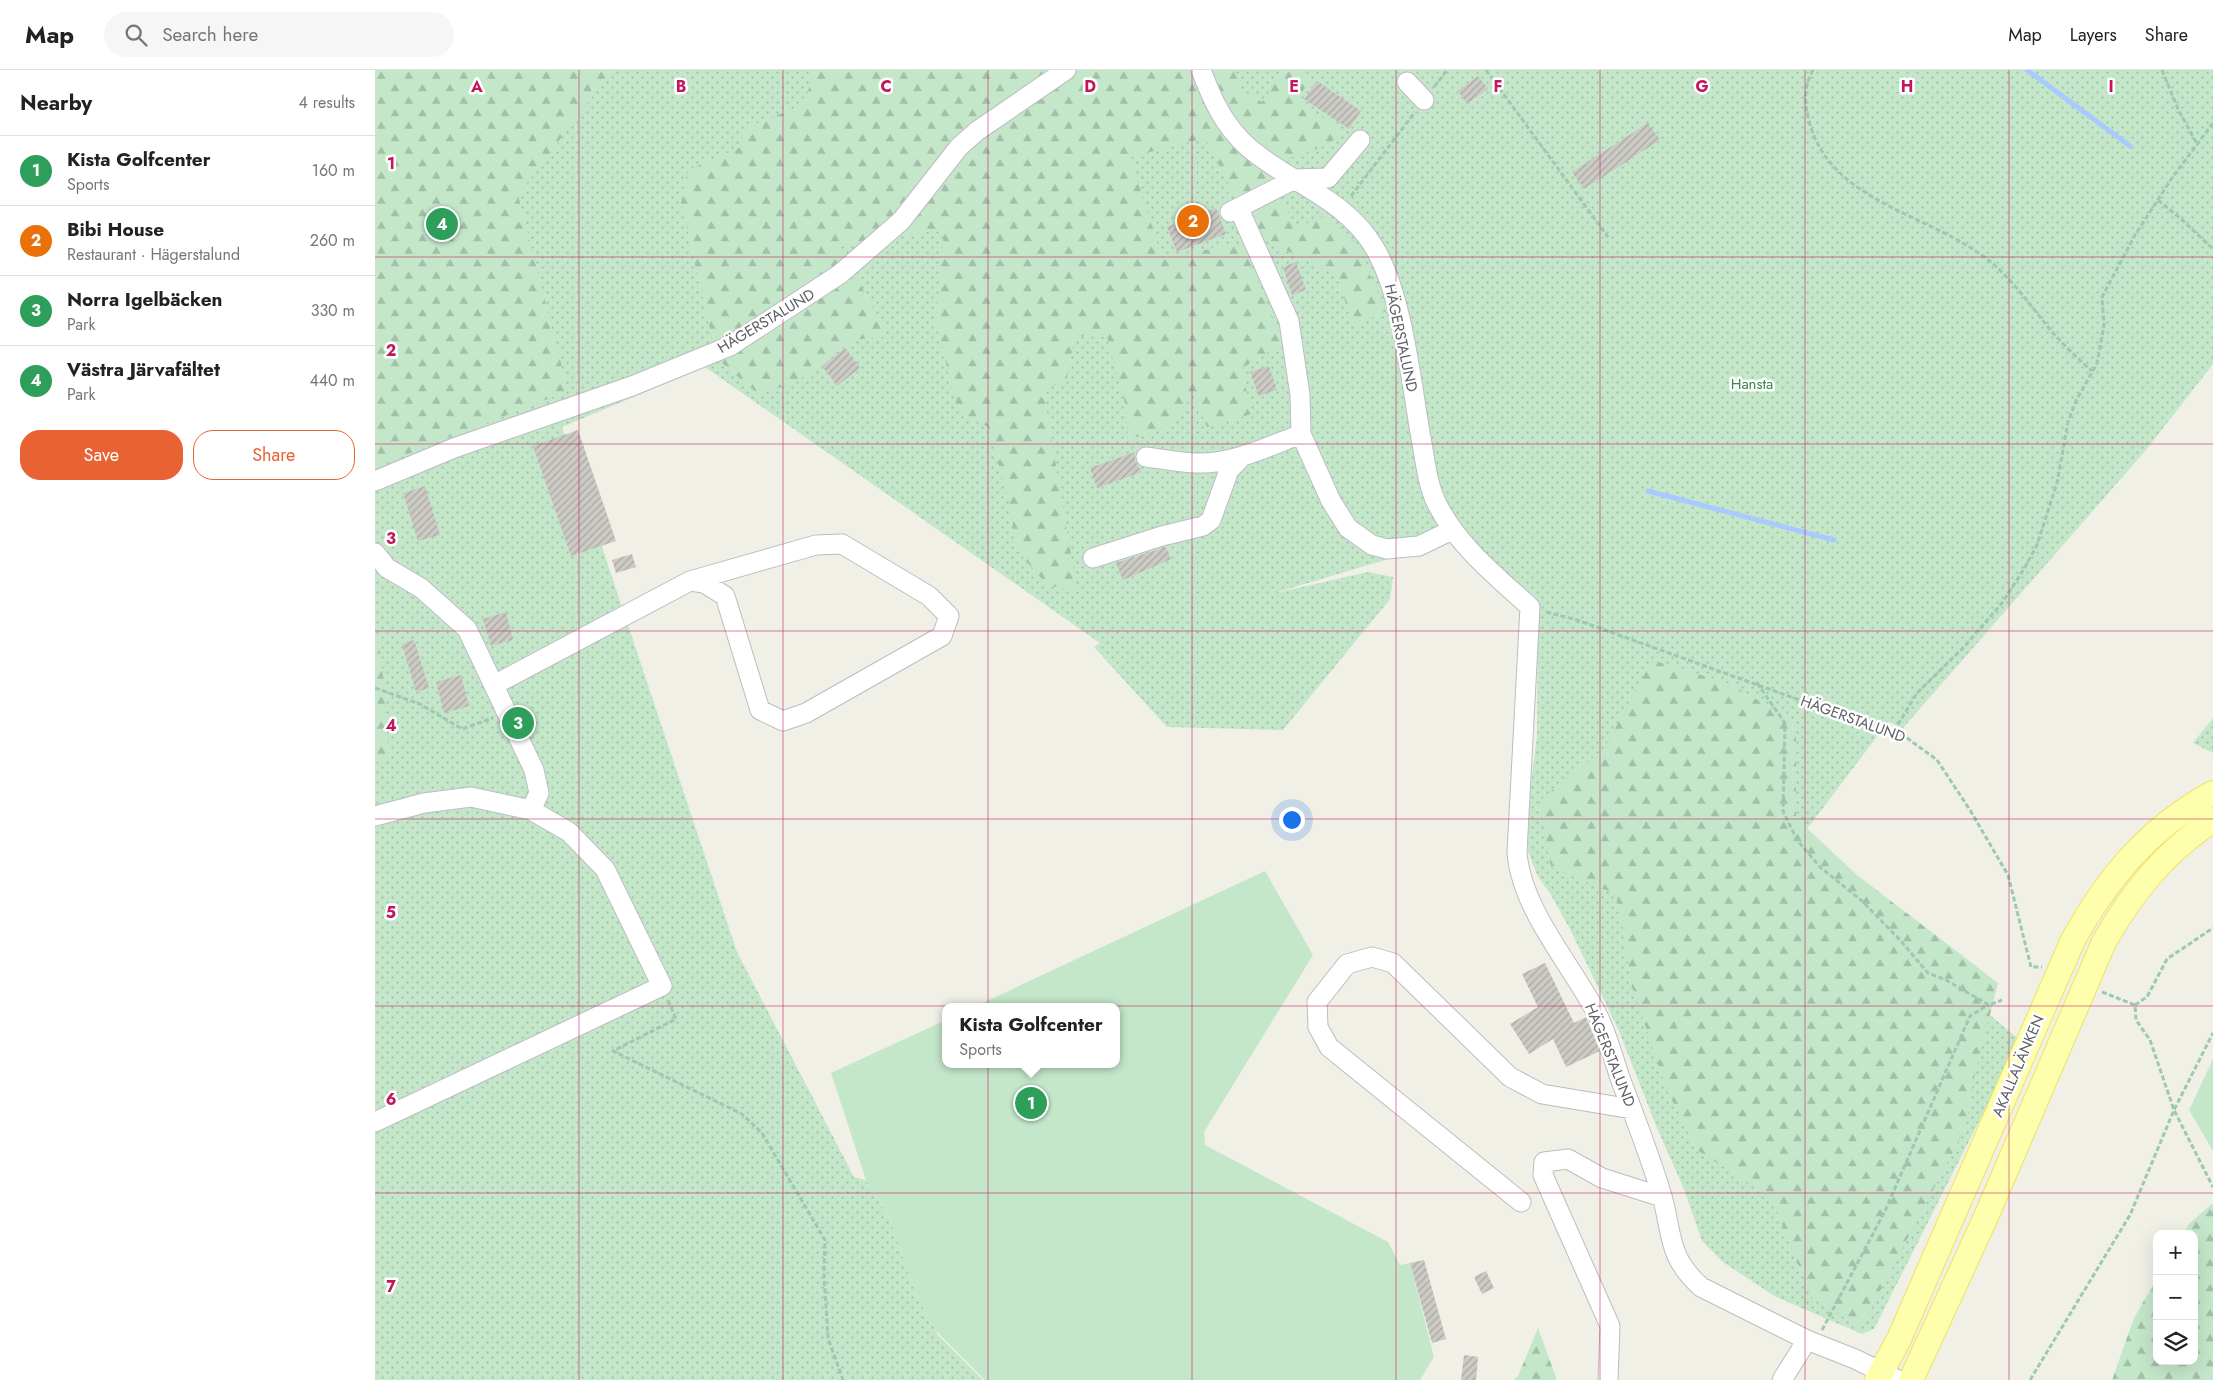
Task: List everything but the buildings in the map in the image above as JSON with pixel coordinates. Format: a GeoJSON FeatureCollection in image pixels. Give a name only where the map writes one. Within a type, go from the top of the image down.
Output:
{"type":"FeatureCollection","features":[{"type":"Feature","properties":{"kind":"main road","name":"AKALLALÄNKEN"},"geometry":{"type":"LineString","coordinates":[[1886,1377],[1899,1339],[2073,940],[2085,918],[2114,875],[2138,849],[2186,809],[2213,793]]}},
{"type":"Feature","properties":{"kind":"main road","name":"AKALLALÄNKEN"},"geometry":{"type":"LineString","coordinates":[[1911,1380],[1985,1219],[2104,942],[2123,909],[2144,881],[2175,849],[2213,820]]}},
{"type":"Feature","properties":{"kind":"street","name":"HÄGERSTALUND"},"geometry":{"type":"LineString","coordinates":[[375,481],[454,448],[632,386],[730,346],[841,274],[901,222],[965,142],[977,131],[1065,70]]}},
{"type":"Feature","properties":{"kind":"street","name":"HÄGERSTALUND"},"geometry":{"type":"LineString","coordinates":[[1201,70],[1213,103],[1227,125],[1247,146],[1341,209],[1360,227],[1384,265],[1400,318],[1427,473],[1436,502],[1452,530],[1467,548],[1530,607],[1517,852],[1518,868],[1531,902],[1597,1015],[1662,1197],[1670,1240],[1677,1259],[1688,1275],[1701,1287],[1886,1377]]}},
{"type":"Feature","properties":{"kind":"street"},"geometry":{"type":"LineString","coordinates":[[1407,82],[1424,100]]}},
{"type":"Feature","properties":{"kind":"street"},"geometry":{"type":"LineString","coordinates":[[1360,140],[1328,178],[1295,179],[1234,210],[1289,321],[1300,396],[1301,434],[1331,501],[1348,528],[1371,545],[1387,549],[1419,546],[1452,530]]}},
{"type":"Feature","properties":{"kind":"street"},"geometry":{"type":"LineString","coordinates":[[1146,457],[1196,463],[1218,462],[1242,457],[1301,434]]}},
{"type":"Feature","properties":{"kind":"street"},"geometry":{"type":"LineString","coordinates":[[1093,558],[1162,536],[1203,526],[1211,520],[1229,470],[1242,457]]}},
{"type":"Feature","properties":{"kind":"street"},"geometry":{"type":"LineString","coordinates":[[494,685],[690,581],[816,545],[843,544],[929,596],[949,616],[942,636],[806,713],[783,721],[760,710],[725,596],[704,583],[690,581]]}},
{"type":"Feature","properties":{"kind":"street"},"geometry":{"type":"LineString","coordinates":[[375,553],[387,568],[421,588],[467,629],[535,770],[539,793],[531,810]]}},
{"type":"Feature","properties":{"kind":"street"},"geometry":{"type":"LineString","coordinates":[[375,816],[424,803],[471,797],[531,810],[569,832],[605,869],[662,986],[375,1122]]}},
{"type":"Feature","properties":{"kind":"street"},"geometry":{"type":"LineString","coordinates":[[1521,1202],[1329,1047],[1318,1027],[1317,1002],[1347,964],[1372,956],[1393,963],[1511,1077],[1542,1094],[1632,1109]]}},
{"type":"Feature","properties":{"kind":"street"},"geometry":{"type":"LineString","coordinates":[[1608,1380],[1610,1326],[1543,1175],[1544,1162],[1568,1158],[1601,1178],[1662,1197]]}},
{"type":"Feature","properties":{"kind":"street"},"geometry":{"type":"LineString","coordinates":[[1782,1380],[1811,1342]]}},
{"type":"Feature","properties":{"kind":"path"},"geometry":{"type":"LineString","coordinates":[[1341,209],[1447,70]]}},
{"type":"Feature","properties":{"kind":"path"},"geometry":{"type":"LineString","coordinates":[[1486,70],[1608,237]]}},
{"type":"Feature","properties":{"kind":"path"},"geometry":{"type":"LineString","coordinates":[[1813,70],[1808,80],[1805,105],[1812,132],[1829,163],[1850,183],[1970,248],[1992,263],[2028,301],[2071,352],[2092,371]]}},
{"type":"Feature","properties":{"kind":"path"},"geometry":{"type":"LineString","coordinates":[[2162,70],[2178,109],[2197,144]]}},
{"type":"Feature","properties":{"kind":"path"},"geometry":{"type":"LineString","coordinates":[[1895,731],[1917,693],[1964,647],[2002,603],[2037,545],[2057,483],[2068,422],[2097,363],[2104,325],[2102,297],[2135,235],[2172,178],[2213,123]]}},
{"type":"Feature","properties":{"kind":"path"},"geometry":{"type":"LineString","coordinates":[[2158,200],[2213,249]]}},
{"type":"Feature","properties":{"kind":"path","name":"HÄGERSTALUND"},"geometry":{"type":"LineString","coordinates":[[1530,607],[1577,620],[1757,683],[1844,716],[1903,735],[1937,760],[1969,810],[2009,875],[2031,967],[2048,967]]}},
{"type":"Feature","properties":{"kind":"path"},"geometry":{"type":"LineString","coordinates":[[1757,683],[1785,723],[1783,811],[1797,840],[1820,867],[1862,901],[1894,933],[1928,973],[1946,980],[1989,1005]]}},
{"type":"Feature","properties":{"kind":"path"},"geometry":{"type":"LineString","coordinates":[[375,688],[420,704],[462,729],[508,713]]}},
{"type":"Feature","properties":{"kind":"path"},"geometry":{"type":"LineString","coordinates":[[2135,1005],[2147,997],[2167,959],[2213,928]]}},
{"type":"Feature","properties":{"kind":"path"},"geometry":{"type":"LineString","coordinates":[[662,986],[676,1019],[613,1051],[742,1114],[762,1133],[825,1240],[824,1275],[828,1338],[843,1380]]}},
{"type":"Feature","properties":{"kind":"path"},"geometry":{"type":"LineString","coordinates":[[2101,992],[2135,1005]]}},
{"type":"Feature","properties":{"kind":"path"},"geometry":{"type":"LineString","coordinates":[[1811,1342],[1885,1211],[1969,1016],[2002,1000]]}},
{"type":"Feature","properties":{"kind":"path"},"geometry":{"type":"LineString","coordinates":[[2135,1005],[2136,1020],[2150,1040],[2174,1110],[2213,1187]]}},
{"type":"Feature","properties":{"kind":"path"},"geometry":{"type":"LineString","coordinates":[[2030,1380],[2130,1215],[2174,1110],[2213,1033]]}},
{"type":"Feature","properties":{"kind":"green space","name":"Hansta"},"geometry":{"type":"Polygon","coordinates":[[[375,70],[2213,70],[2213,364],[2146,450],[1903,728],[1888,722],[1791,850],[2020,1040],[1874,1329],[1862,1334],[1776,1297],[1723,1262],[1702,1241],[1684,1189],[1657,1128],[1619,1031],[1569,927],[1537,875],[1528,851],[1529,799],[1537,736],[1538,614],[1494,586],[1448,541],[1275,593],[1368,572],[1393,577],[1390,599],[1283,730],[1167,727],[1094,647],[1100,643],[705,367],[562,427],[737,952],[854,1177],[866,1180],[890,1219],[916,1294],[936,1333],[983,1380],[375,1380],[375,70]]]}},
{"type":"Feature","properties":{"kind":"green space"},"geometry":{"type":"Polygon","coordinates":[[[375,70],[610,70],[610,73],[518,195],[568,391],[375,467],[375,70]]]}},
{"type":"Feature","properties":{"kind":"green space"},"geometry":{"type":"Polygon","coordinates":[[[813,70],[1233,70],[1243,91],[1262,102],[1283,70],[1300,70],[1311,80],[1296,100],[1346,133],[1320,148],[1284,160],[1273,189],[1297,227],[1326,216],[1355,241],[1386,311],[1353,327],[1337,275],[1255,235],[1205,138],[1130,157],[1162,258],[1242,243],[1283,343],[1242,368],[1251,414],[1207,427],[1193,394],[1170,426],[1128,440],[1126,407],[1107,337],[1075,336],[1066,382],[1043,388],[1077,591],[1047,585],[1017,550],[1008,498],[988,427],[958,412],[936,321],[944,229],[840,247],[888,336],[853,340],[795,383],[758,394],[722,363],[713,342],[681,203],[688,170],[744,146],[740,130],[805,104],[813,70]]]}},
{"type":"Feature","properties":{"kind":"green space"},"geometry":{"type":"Polygon","coordinates":[[[375,628],[382,664],[389,761],[375,762],[375,628]]]}},
{"type":"Feature","properties":{"kind":"green space"},"geometry":{"type":"Polygon","coordinates":[[[1652,660],[1730,684],[1796,722],[1796,818],[1857,875],[1998,983],[1972,1086],[1966,1127],[1861,1327],[1812,1298],[1771,1197],[1697,1150],[1666,1088],[1632,986],[1616,894],[1551,867],[1539,801],[1604,749],[1652,660]]]}},
{"type":"Feature","properties":{"kind":"green space"},"geometry":{"type":"Polygon","coordinates":[[[2213,718],[2213,753],[2193,743],[2213,718]]]}},
{"type":"Feature","properties":{"kind":"green space"},"geometry":{"type":"Polygon","coordinates":[[[1265,871],[1313,955],[1204,1132],[1205,1145],[1388,1242],[1400,1265],[1410,1263],[1434,1357],[1420,1380],[985,1380],[937,1332],[916,1294],[890,1219],[866,1180],[831,1073],[942,1022],[942,1068],[1120,1068],[1120,1003],[983,1003],[1265,871]]]}},
{"type":"Feature","properties":{"kind":"green space"},"geometry":{"type":"Polygon","coordinates":[[[2213,1059],[2213,1151],[2189,1110],[2213,1059]]]}},
{"type":"Feature","properties":{"kind":"green space"},"geometry":{"type":"Polygon","coordinates":[[[2213,1203],[2213,1380],[2112,1380],[2134,1318],[2153,1285],[2153,1365],[2198,1365],[2198,1230],[2185,1230],[2189,1224],[2213,1203]]]}},
{"type":"Feature","properties":{"kind":"green space"},"geometry":{"type":"Polygon","coordinates":[[[1538,1328],[1557,1380],[1513,1380],[1518,1376],[1538,1328]]]}},
{"type":"Feature","properties":{"kind":"waterway"},"geometry":{"type":"LineString","coordinates":[[2027,70],[2130,146]]}},
{"type":"Feature","properties":{"kind":"waterway"},"geometry":{"type":"LineString","coordinates":[[1648,491],[1834,540]]}},
{"type":"Feature","properties":{"kind":"place","name":"Bibi House"},"geometry":{"type":"Point","coordinates":[1193,221]}},
{"type":"Feature","properties":{"kind":"place","name":"Västra Järvafältet"},"geometry":{"type":"Point","coordinates":[442,224]}},
{"type":"Feature","properties":{"kind":"place","name":"Norra Igelbäcken"},"geometry":{"type":"Point","coordinates":[518,723]}},
{"type":"Feature","properties":{"kind":"place","name":"Kista Golfcenter"},"geometry":{"type":"Point","coordinates":[1031,1103]}}]}
